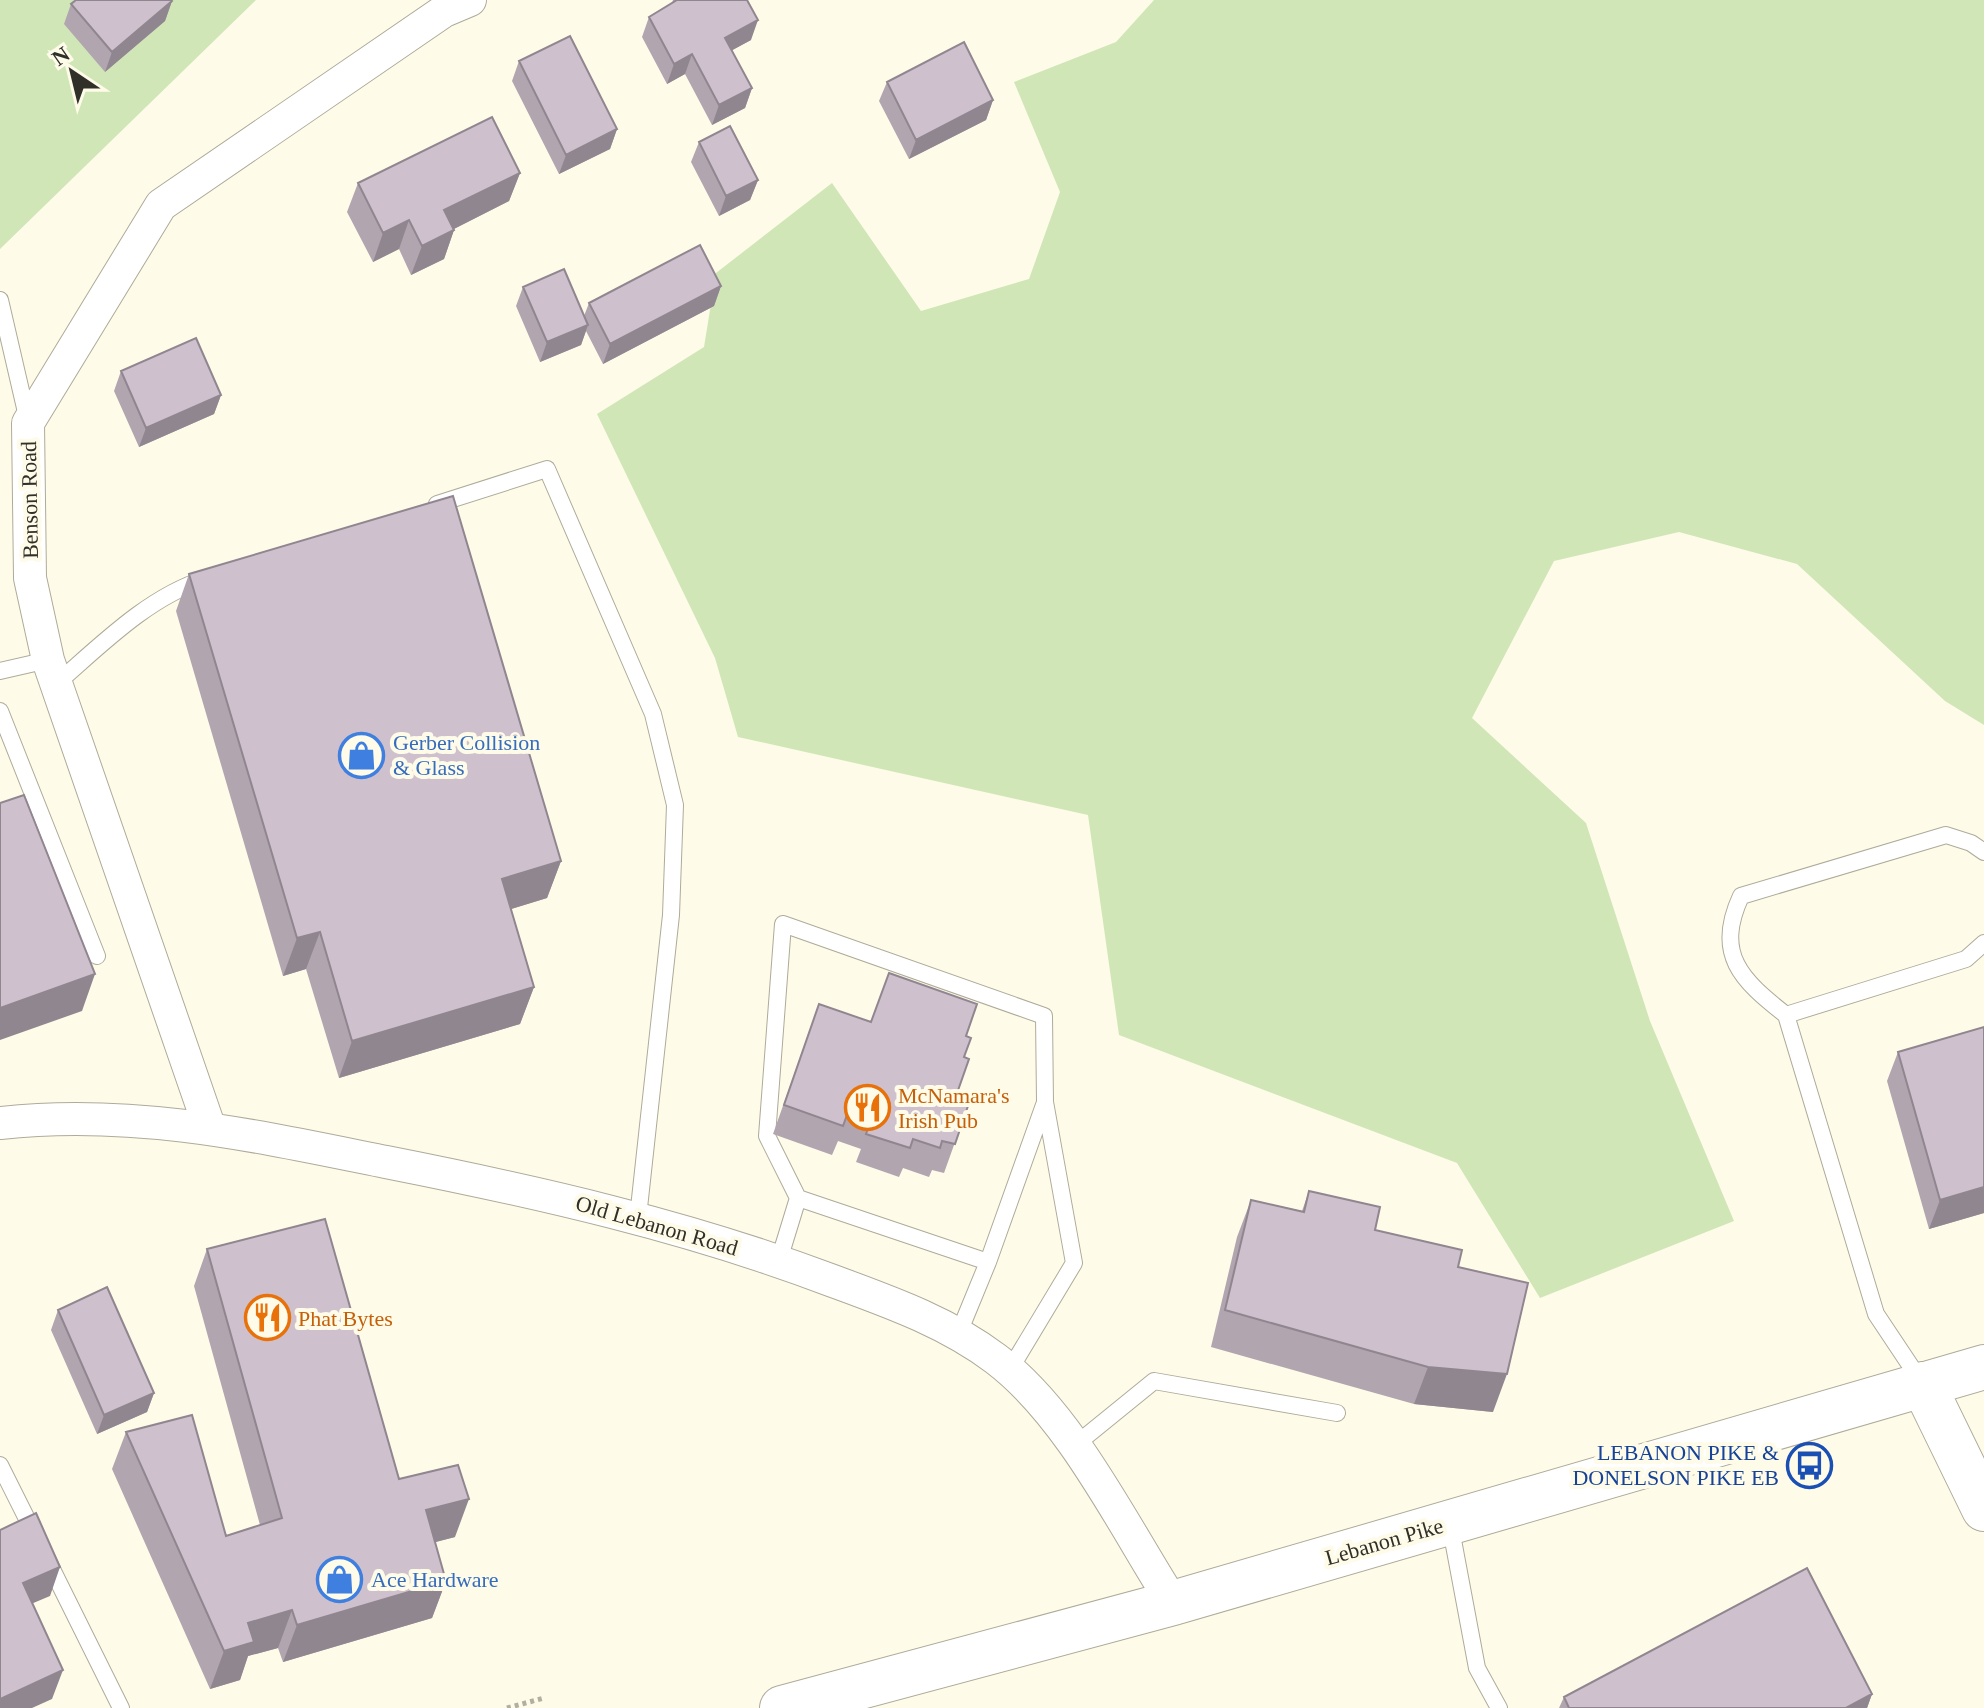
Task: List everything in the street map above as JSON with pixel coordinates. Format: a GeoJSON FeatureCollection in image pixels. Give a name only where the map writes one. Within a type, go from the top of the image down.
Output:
{"type":"FeatureCollection","features":[{"type":"Feature","properties":{"kind":"main road","name":"Lebanon Pike"},"geometry":{"type":"LineString","coordinates":[[782,1708],[890,1687],[1984,1367]]}},
{"type":"Feature","properties":{"kind":"main road"},"geometry":{"type":"LineString","coordinates":[[1923,1384],[1984,1509]]}},
{"type":"Feature","properties":{"kind":"street","name":"Benson Road"},"geometry":{"type":"LineString","coordinates":[[209,1126],[52,672],[30,578],[15,490],[28,423],[161,205],[444,11],[470,0]]}},
{"type":"Feature","properties":{"kind":"street","name":"Old Lebanon Road"},"geometry":{"type":"LineString","coordinates":[[0,1123],[74,1118],[209,1126],[474,1178],[638,1217],[779,1260],[930,1318],[1009,1371],[1056,1417],[1173,1603]]}},
{"type":"Feature","properties":{"kind":"lane"},"geometry":{"type":"LineString","coordinates":[[0,300],[28,423]]}},
{"type":"Feature","properties":{"kind":"lane"},"geometry":{"type":"LineString","coordinates":[[414,512],[547,469],[653,714],[675,805],[675,820],[671,915],[638,1217]]}},
{"type":"Feature","properties":{"kind":"lane"},"geometry":{"type":"LineString","coordinates":[[0,671],[52,672],[178,587],[222,573]]}},
{"type":"Feature","properties":{"kind":"lane"},"geometry":{"type":"LineString","coordinates":[[0,711],[97,956]]}},
{"type":"Feature","properties":{"kind":"lane"},"geometry":{"type":"LineString","coordinates":[[1923,1384],[1876,1314],[1786,1015],[1747,984],[1735,962],[1729,938],[1730,919],[1741,896],[1946,835],[1971,843],[1984,852]]}},
{"type":"Feature","properties":{"kind":"lane"},"geometry":{"type":"LineString","coordinates":[[779,1260],[798,1198],[767,1136],[783,924],[1044,1016],[1045,1102],[1074,1263],[1009,1371]]}},
{"type":"Feature","properties":{"kind":"lane"},"geometry":{"type":"LineString","coordinates":[[1786,1015],[1966,959],[1984,943]]}},
{"type":"Feature","properties":{"kind":"lane"},"geometry":{"type":"LineString","coordinates":[[958,1335],[988,1262],[1045,1102]]}},
{"type":"Feature","properties":{"kind":"lane"},"geometry":{"type":"LineString","coordinates":[[798,1198],[988,1262]]}},
{"type":"Feature","properties":{"kind":"lane"},"geometry":{"type":"LineString","coordinates":[[1074,1446],[1154,1381],[1337,1413]]}},
{"type":"Feature","properties":{"kind":"lane"},"geometry":{"type":"LineString","coordinates":[[0,1465],[121,1708]]}},
{"type":"Feature","properties":{"kind":"lane"},"geometry":{"type":"LineString","coordinates":[[1449,1522],[1477,1668],[1499,1708]]}},
{"type":"Feature","properties":{"kind":"path"},"geometry":{"type":"LineString","coordinates":[[507,1708],[544,1698]]}},
{"type":"Feature","properties":{"kind":"green space"},"geometry":{"type":"Polygon","coordinates":[[[0,0],[256,0],[0,249],[0,0]]]}},
{"type":"Feature","properties":{"kind":"green space"},"geometry":{"type":"Polygon","coordinates":[[[1154,0],[1984,0],[1984,725],[1945,701],[1797,564],[1679,532],[1554,561],[1472,718],[1586,823],[1650,1021],[1734,1221],[1540,1298],[1457,1163],[1119,1035],[1088,815],[738,737],[715,658],[597,414],[704,347],[716,273],[832,183],[921,311],[1029,279],[1060,192],[1014,82],[1116,42],[1154,0]]]}},
{"type":"Feature","properties":{"kind":"building"},"geometry":{"type":"Polygon","coordinates":[[[76,0],[172,1],[112,52],[71,4],[76,0]]]}},
{"type":"Feature","properties":{"kind":"building"},"geometry":{"type":"Polygon","coordinates":[[[677,0],[747,0],[758,20],[725,38],[752,88],[719,105],[692,54],[674,64],[649,17],[677,0]]]}},
{"type":"Feature","properties":{"kind":"building"},"geometry":{"type":"Polygon","coordinates":[[[570,36],[617,129],[566,155],[519,61],[570,36]]]}},
{"type":"Feature","properties":{"kind":"building"},"geometry":{"type":"Polygon","coordinates":[[[964,42],[993,100],[916,140],[887,82],[964,42]]]}},
{"type":"Feature","properties":{"kind":"building"},"geometry":{"type":"Polygon","coordinates":[[[492,117],[520,173],[444,210],[454,230],[422,246],[409,220],[383,233],[358,183],[492,117]]]}},
{"type":"Feature","properties":{"kind":"building"},"geometry":{"type":"Polygon","coordinates":[[[730,126],[758,180],[726,196],[699,142],[730,126]]]}},
{"type":"Feature","properties":{"kind":"building"},"geometry":{"type":"Polygon","coordinates":[[[700,245],[721,286],[610,344],[589,303],[700,245]]]}},
{"type":"Feature","properties":{"kind":"building"},"geometry":{"type":"Polygon","coordinates":[[[564,269],[588,325],[547,342],[523,287],[564,269]]]}},
{"type":"Feature","properties":{"kind":"building"},"geometry":{"type":"Polygon","coordinates":[[[196,338],[221,395],[146,428],[121,371],[196,338]]]}},
{"type":"Feature","properties":{"kind":"building","name":"Gerber Collision & Glass"},"geometry":{"type":"Polygon","coordinates":[[[453,496],[561,861],[502,879],[534,987],[352,1041],[320,932],[297,938],[189,574],[453,496]]]}},
{"type":"Feature","properties":{"kind":"building"},"geometry":{"type":"Polygon","coordinates":[[[24,795],[95,974],[0,1008],[0,803],[24,795]]]}},
{"type":"Feature","properties":{"kind":"building","name":"McNamara's Irish Pub"},"geometry":{"type":"Polygon","coordinates":[[[889,973],[977,1004],[966,1036],[971,1038],[964,1057],[969,1059],[955,1099],[969,1103],[955,1144],[942,1141],[940,1148],[913,1139],[910,1148],[866,1134],[871,1120],[848,1112],[843,1126],[784,1105],[819,1004],[871,1022],[889,973]]]}},
{"type":"Feature","properties":{"kind":"building"},"geometry":{"type":"Polygon","coordinates":[[[1984,1027],[1984,1187],[1940,1200],[1898,1052],[1984,1027]]]}},
{"type":"Feature","properties":{"kind":"building"},"geometry":{"type":"Polygon","coordinates":[[[1309,1191],[1380,1207],[1375,1230],[1462,1250],[1458,1267],[1528,1283],[1507,1374],[1428,1367],[1225,1310],[1251,1200],[1304,1212],[1309,1191]]]}},
{"type":"Feature","properties":{"kind":"building"},"geometry":{"type":"Polygon","coordinates":[[[325,1219],[399,1479],[458,1465],[469,1499],[426,1510],[446,1581],[297,1625],[292,1610],[248,1623],[254,1642],[224,1651],[126,1432],[192,1415],[226,1536],[282,1518],[207,1249],[325,1219]]]}},
{"type":"Feature","properties":{"kind":"building"},"geometry":{"type":"Polygon","coordinates":[[[107,1287],[154,1393],[104,1415],[58,1310],[107,1287]]]}},
{"type":"Feature","properties":{"kind":"building"},"geometry":{"type":"Polygon","coordinates":[[[36,1513],[60,1567],[23,1583],[63,1670],[0,1699],[0,1530],[36,1513]]]}},
{"type":"Feature","properties":{"kind":"building"},"geometry":{"type":"Polygon","coordinates":[[[1807,1568],[1872,1694],[1846,1708],[1569,1708],[1564,1697],[1807,1568]]]}},
{"type":"Feature","properties":{"kind":"place","name":"Gerber Collision & Glass"},"geometry":{"type":"Point","coordinates":[362,755]}},
{"type":"Feature","properties":{"kind":"place","name":"McNamara's Irish Pub"},"geometry":{"type":"Point","coordinates":[867,1108]}},
{"type":"Feature","properties":{"kind":"place","name":"Phat Bytes"},"geometry":{"type":"Point","coordinates":[267,1318]}},
{"type":"Feature","properties":{"kind":"place","name":"LEBANON PIKE & DONELSON PIKE EB"},"geometry":{"type":"Point","coordinates":[1810,1465]}},
{"type":"Feature","properties":{"kind":"place","name":"Ace Hardware"},"geometry":{"type":"Point","coordinates":[340,1579]}}]}
